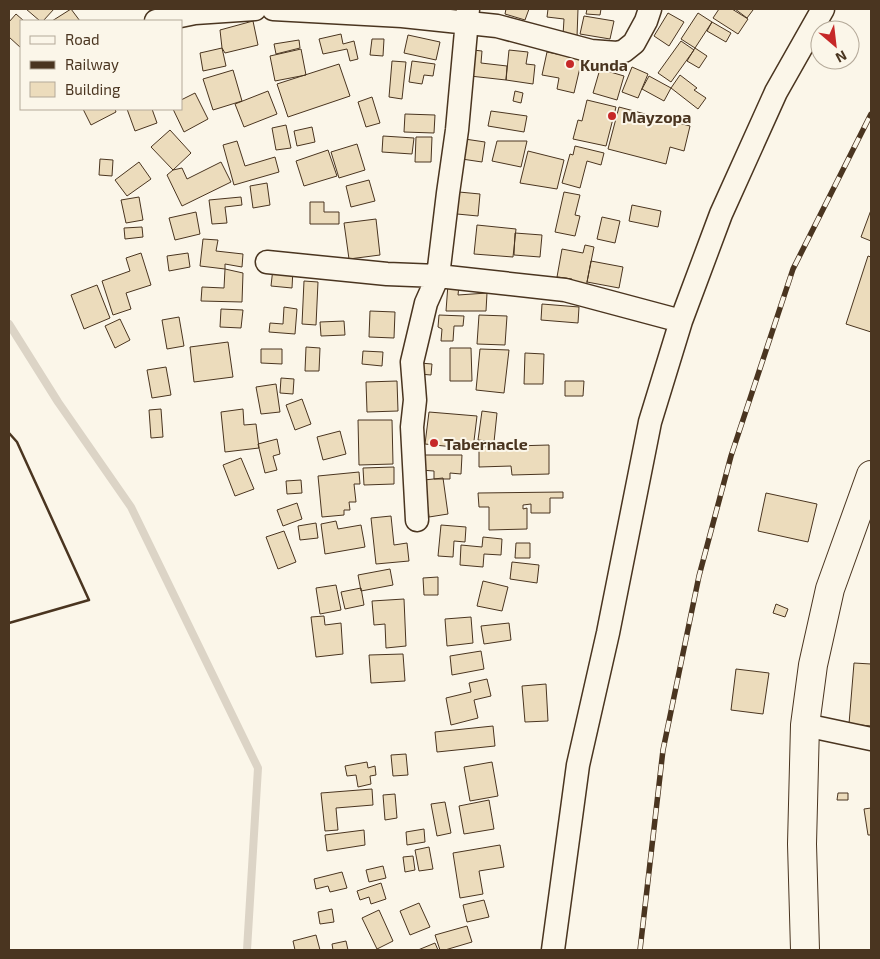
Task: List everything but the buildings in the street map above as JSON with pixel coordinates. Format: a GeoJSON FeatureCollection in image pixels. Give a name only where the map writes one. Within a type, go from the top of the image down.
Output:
{"type":"FeatureCollection","features":[{"type":"Feature","properties":{"kind":"street"},"geometry":{"type":"LineString","coordinates":[[161,20],[195,13],[255,9]]}},
{"type":"Feature","properties":{"kind":"street"},"geometry":{"type":"LineString","coordinates":[[273,9],[402,16],[467,16],[591,51],[617,53],[624,51],[634,43],[650,9]]}},
{"type":"Feature","properties":{"kind":"street"},"geometry":{"type":"LineString","coordinates":[[554,950],[578,766],[608,633],[650,422],[681,321],[721,214],[776,92],[823,9]]}},
{"type":"Feature","properties":{"kind":"street"},"geometry":{"type":"LineString","coordinates":[[417,520],[412,427],[415,400],[412,362],[426,303],[438,276],[457,130],[467,16]]}},
{"type":"Feature","properties":{"kind":"street"},"geometry":{"type":"LineString","coordinates":[[267,262],[387,274],[438,276],[565,290],[681,321]]}},
{"type":"Feature","properties":{"kind":"street"},"geometry":{"type":"LineString","coordinates":[[805,950],[802,844],[805,725],[813,665],[830,589],[871,475]]}},
{"type":"Feature","properties":{"kind":"street"},"geometry":{"type":"LineString","coordinates":[[805,725],[871,739]]}},
{"type":"Feature","properties":{"kind":"waterway"},"geometry":{"type":"LineString","coordinates":[[9,324],[58,402],[131,507],[258,768],[247,950]]}},
{"type":"Feature","properties":{"kind":"railway"},"geometry":{"type":"LineString","coordinates":[[640,950],[663,750],[699,576],[731,456],[793,269],[871,114]]}},
{"type":"Feature","properties":{"kind":"wall"},"geometry":{"type":"LineString","coordinates":[[9,433],[17,442],[89,600],[9,623]]}},
{"type":"Feature","properties":{"kind":"place","name":"Kunda"},"geometry":{"type":"Point","coordinates":[570,64]}},
{"type":"Feature","properties":{"kind":"place","name":"Mayzopa"},"geometry":{"type":"Point","coordinates":[612,116]}},
{"type":"Feature","properties":{"kind":"place","name":"Tabernacle"},"geometry":{"type":"Point","coordinates":[434,443]}}]}
